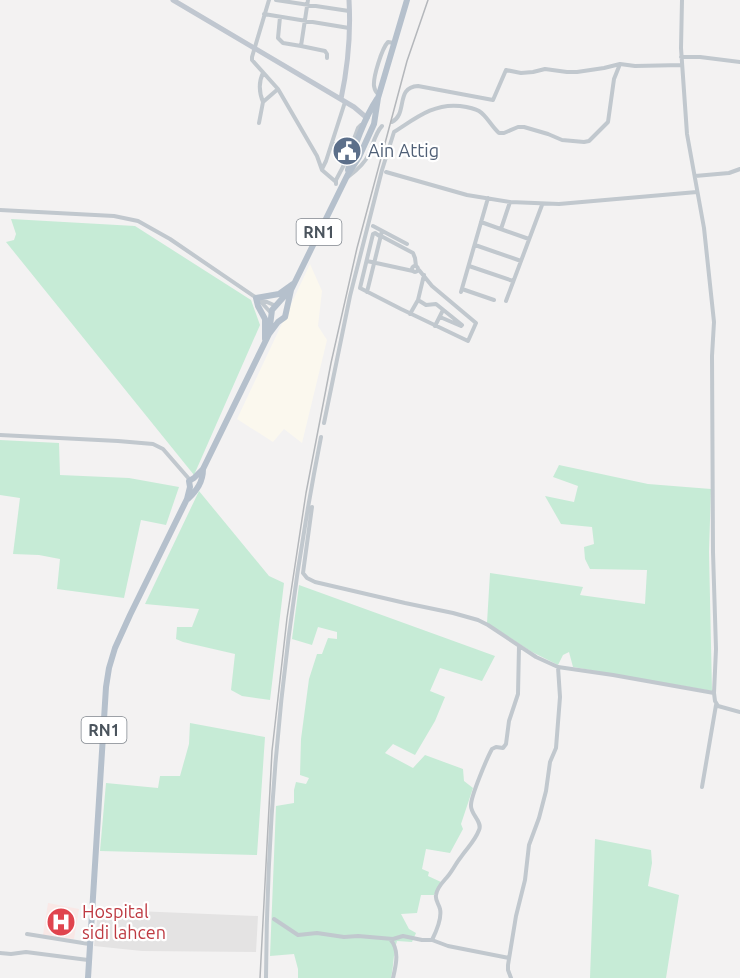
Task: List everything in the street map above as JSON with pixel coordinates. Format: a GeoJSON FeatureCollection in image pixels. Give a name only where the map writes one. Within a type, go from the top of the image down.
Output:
{"type":"FeatureCollection","features":[{"type":"Feature","properties":{"kind":"main road","name":"RN1"},"geometry":{"type":"LineString","coordinates":[[277,306],[295,283],[346,176],[362,153],[375,121],[378,97],[407,0]]}},
{"type":"Feature","properties":{"kind":"main road","name":"RN1"},"geometry":{"type":"LineString","coordinates":[[346,176],[351,151],[378,97]]}},
{"type":"Feature","properties":{"kind":"main road"},"geometry":{"type":"LineString","coordinates":[[367,118],[373,117],[375,121]]}},
{"type":"Feature","properties":{"kind":"main road"},"geometry":{"type":"LineString","coordinates":[[351,151],[356,155],[362,153]]}},
{"type":"Feature","properties":{"kind":"main road"},"geometry":{"type":"LineString","coordinates":[[265,342],[265,319],[257,304],[259,300],[279,294],[295,283]]}},
{"type":"Feature","properties":{"kind":"main road","name":"RN1"},"geometry":{"type":"LineString","coordinates":[[286,310],[291,290]]}},
{"type":"Feature","properties":{"kind":"main road"},"geometry":{"type":"LineString","coordinates":[[195,480],[200,487],[193,489],[189,484],[195,480],[203,476],[203,469],[269,334],[285,317],[286,310],[283,306],[277,306],[272,310],[269,334]]}},
{"type":"Feature","properties":{"kind":"main road"},"geometry":{"type":"LineString","coordinates":[[272,315],[281,320]]}},
{"type":"Feature","properties":{"kind":"main road","name":"RN1"},"geometry":{"type":"LineString","coordinates":[[87,978],[109,668],[130,615],[193,489]]}},
{"type":"Feature","properties":{"kind":"street"},"geometry":{"type":"LineString","coordinates":[[173,0],[354,107],[367,118]]}},
{"type":"Feature","properties":{"kind":"street"},"geometry":{"type":"LineString","coordinates":[[269,0],[252,59],[279,89],[325,174],[336,182],[340,189]]}},
{"type":"Feature","properties":{"kind":"street"},"geometry":{"type":"LineString","coordinates":[[276,0],[308,2],[350,11]]}},
{"type":"Feature","properties":{"kind":"street"},"geometry":{"type":"LineString","coordinates":[[322,169],[332,143],[343,101],[348,66],[349,0]]}},
{"type":"Feature","properties":{"kind":"street"},"geometry":{"type":"LineString","coordinates":[[682,0],[681,57],[687,134],[708,259],[714,322],[712,356],[716,649],[714,693],[716,704],[702,788]]}},
{"type":"Feature","properties":{"kind":"street"},"geometry":{"type":"LineString","coordinates":[[301,46],[308,2]]}},
{"type":"Feature","properties":{"kind":"street"},"geometry":{"type":"LineString","coordinates":[[264,14],[350,28]]}},
{"type":"Feature","properties":{"kind":"street"},"geometry":{"type":"LineString","coordinates":[[280,17],[278,38],[283,43],[325,51],[327,58]]}},
{"type":"Feature","properties":{"kind":"street"},"geometry":{"type":"LineString","coordinates":[[681,57],[740,62]]}},
{"type":"Feature","properties":{"kind":"street"},"geometry":{"type":"LineString","coordinates":[[392,122],[398,118],[405,91],[411,87],[420,86],[494,100],[506,70],[521,73],[545,69],[576,72],[620,64],[682,65]]}},
{"type":"Feature","properties":{"kind":"street"},"geometry":{"type":"LineString","coordinates":[[324,423],[350,296],[394,132],[433,109],[456,106],[479,111],[499,133],[524,127],[548,134],[558,140],[587,142],[608,122],[614,79],[620,64]]}},
{"type":"Feature","properties":{"kind":"street"},"geometry":{"type":"LineString","coordinates":[[259,123],[263,102],[259,93],[263,73]]}},
{"type":"Feature","properties":{"kind":"street"},"geometry":{"type":"LineString","coordinates":[[263,102],[279,89]]}},
{"type":"Feature","properties":{"kind":"street"},"geometry":{"type":"LineString","coordinates":[[346,176],[365,160],[382,126]]}},
{"type":"Feature","properties":{"kind":"street"},"geometry":{"type":"LineString","coordinates":[[332,143],[351,151],[336,182]]}},
{"type":"Feature","properties":{"kind":"street"},"geometry":{"type":"LineString","coordinates":[[362,153],[370,151]]}},
{"type":"Feature","properties":{"kind":"street"},"geometry":{"type":"LineString","coordinates":[[695,176],[729,173],[740,169]]}},
{"type":"Feature","properties":{"kind":"street"},"geometry":{"type":"LineString","coordinates":[[386,172],[462,194],[542,205],[697,192]]}},
{"type":"Feature","properties":{"kind":"street"},"geometry":{"type":"LineString","coordinates":[[488,198],[462,290],[494,300]]}},
{"type":"Feature","properties":{"kind":"street"},"geometry":{"type":"LineString","coordinates":[[501,229],[510,202]]}},
{"type":"Feature","properties":{"kind":"street"},"geometry":{"type":"LineString","coordinates":[[506,301],[542,205]]}},
{"type":"Feature","properties":{"kind":"street"},"geometry":{"type":"LineString","coordinates":[[0,210],[114,216],[138,221],[170,239],[259,300],[272,315]]}},
{"type":"Feature","properties":{"kind":"street"},"geometry":{"type":"LineString","coordinates":[[481,222],[529,239]]}},
{"type":"Feature","properties":{"kind":"street"},"geometry":{"type":"LineString","coordinates":[[372,226],[381,234],[413,253],[417,268],[432,286],[476,323],[468,341],[360,288],[373,234],[381,234],[407,244]]}},
{"type":"Feature","properties":{"kind":"street"},"geometry":{"type":"LineString","coordinates":[[367,292],[381,234]]}},
{"type":"Feature","properties":{"kind":"street"},"geometry":{"type":"LineString","coordinates":[[474,245],[521,261]]}},
{"type":"Feature","properties":{"kind":"street"},"geometry":{"type":"LineString","coordinates":[[367,261],[413,272],[412,268],[417,268]]}},
{"type":"Feature","properties":{"kind":"street"},"geometry":{"type":"LineString","coordinates":[[468,266],[513,281]]}},
{"type":"Feature","properties":{"kind":"street"},"geometry":{"type":"LineString","coordinates":[[410,314],[418,300],[424,275]]}},
{"type":"Feature","properties":{"kind":"street"},"geometry":{"type":"LineString","coordinates":[[259,300],[277,306]]}},
{"type":"Feature","properties":{"kind":"street"},"geometry":{"type":"LineString","coordinates":[[418,300],[426,305],[436,304],[462,325],[440,317]]}},
{"type":"Feature","properties":{"kind":"street"},"geometry":{"type":"LineString","coordinates":[[435,326],[443,310]]}},
{"type":"Feature","properties":{"kind":"street"},"geometry":{"type":"LineString","coordinates":[[0,435],[153,444],[163,449],[195,480]]}},
{"type":"Feature","properties":{"kind":"street"},"geometry":{"type":"LineString","coordinates":[[266,978],[271,821],[280,710],[294,598],[321,437]]}},
{"type":"Feature","properties":{"kind":"street"},"geometry":{"type":"LineString","coordinates":[[312,507],[303,573],[307,578],[478,620],[536,657],[558,667],[714,693]]}},
{"type":"Feature","properties":{"kind":"street"},"geometry":{"type":"LineString","coordinates":[[432,940],[440,912],[436,901],[437,893],[442,882],[469,848],[480,829],[470,806],[476,788],[492,749],[503,748],[506,744],[509,721],[518,694],[519,645]]}},
{"type":"Feature","properties":{"kind":"street"},"geometry":{"type":"LineString","coordinates":[[511,978],[507,967],[525,880],[529,845],[539,818],[550,762],[556,748],[560,697],[558,667]]}},
{"type":"Feature","properties":{"kind":"street"},"geometry":{"type":"LineString","coordinates":[[716,704],[740,712]]}},
{"type":"Feature","properties":{"kind":"street"},"geometry":{"type":"LineString","coordinates":[[274,920],[298,935],[317,933],[390,939],[403,936],[432,940],[448,946],[509,958]]}},
{"type":"Feature","properties":{"kind":"street"},"geometry":{"type":"LineString","coordinates":[[27,934],[89,944]]}},
{"type":"Feature","properties":{"kind":"street"},"geometry":{"type":"LineString","coordinates":[[390,939],[396,952],[393,978]]}},
{"type":"Feature","properties":{"kind":"street"},"geometry":{"type":"LineString","coordinates":[[0,953],[26,952],[88,960]]}},
{"type":"Feature","properties":{"kind":"shaded area"},"geometry":{"type":"Polygon","coordinates":[[[310,264],[322,291],[318,326],[327,340],[302,443],[284,429],[273,442],[237,419],[310,264]]]}},
{"type":"Feature","properties":{"kind":"shaded area","name":"Hospital sidi lahcen"},"geometry":{"type":"Polygon","coordinates":[[[48,903],[79,909],[74,939],[43,935],[48,903]]]}},
{"type":"Feature","properties":{"kind":"shaded area"},"geometry":{"type":"Polygon","coordinates":[[[136,911],[258,916],[256,952],[142,951],[94,946],[98,912],[136,911]]]}},
{"type":"Feature","properties":{"kind":"green space"},"geometry":{"type":"Polygon","coordinates":[[[11,219],[135,226],[251,300],[260,325],[194,475],[6,242],[14,240],[16,234],[11,219]]]}},
{"type":"Feature","properties":{"kind":"green space"},"geometry":{"type":"Polygon","coordinates":[[[0,440],[59,443],[60,475],[129,478],[179,487],[166,525],[141,520],[124,598],[57,589],[60,559],[13,554],[20,498],[0,495],[0,440]]]}},
{"type":"Feature","properties":{"kind":"green space"},"geometry":{"type":"Polygon","coordinates":[[[559,465],[648,484],[711,489],[709,552],[712,691],[573,667],[569,652],[563,655],[558,665],[532,652],[487,623],[490,573],[583,587],[580,595],[645,604],[647,570],[590,569],[585,559],[584,547],[594,544],[592,527],[561,524],[545,496],[574,502],[578,486],[553,477],[559,465]]]}},
{"type":"Feature","properties":{"kind":"green space"},"geometry":{"type":"Polygon","coordinates":[[[199,491],[269,576],[284,583],[270,700],[242,696],[231,690],[235,654],[176,639],[177,627],[192,627],[199,609],[145,604],[199,491]]]}},
{"type":"Feature","properties":{"kind":"green space"},"geometry":{"type":"Polygon","coordinates":[[[299,585],[495,656],[482,681],[440,668],[430,691],[445,697],[435,721],[415,755],[393,744],[385,753],[413,768],[425,755],[463,769],[464,781],[473,788],[461,824],[463,829],[450,853],[426,849],[422,869],[429,872],[428,876],[441,882],[434,895],[421,895],[417,913],[401,914],[409,929],[416,933],[412,942],[397,941],[391,978],[298,978],[294,954],[270,956],[276,806],[294,803],[296,782],[306,784],[309,778],[300,775],[301,739],[309,679],[317,654],[322,654],[328,638],[337,639],[337,632],[318,627],[312,645],[292,639],[299,585]]]}},
{"type":"Feature","properties":{"kind":"green space"},"geometry":{"type":"Polygon","coordinates":[[[190,723],[265,737],[257,855],[100,851],[106,783],[158,788],[160,776],[180,776],[189,744],[190,723]]]}},
{"type":"Feature","properties":{"kind":"green space"},"geometry":{"type":"Polygon","coordinates":[[[595,839],[651,850],[652,863],[648,886],[679,895],[666,978],[590,978],[595,839]]]}},
{"type":"Feature","properties":{"kind":"railway"},"geometry":{"type":"LineString","coordinates":[[260,978],[272,751],[287,618],[306,493],[331,363],[357,248],[407,61],[428,0]]}},
{"type":"Feature","properties":{"kind":"place","name":"Ain Attig"},"geometry":{"type":"Point","coordinates":[347,151]}},
{"type":"Feature","properties":{"kind":"place","name":"Hospital sidi lahcen"},"geometry":{"type":"Point","coordinates":[61,922]}}]}
